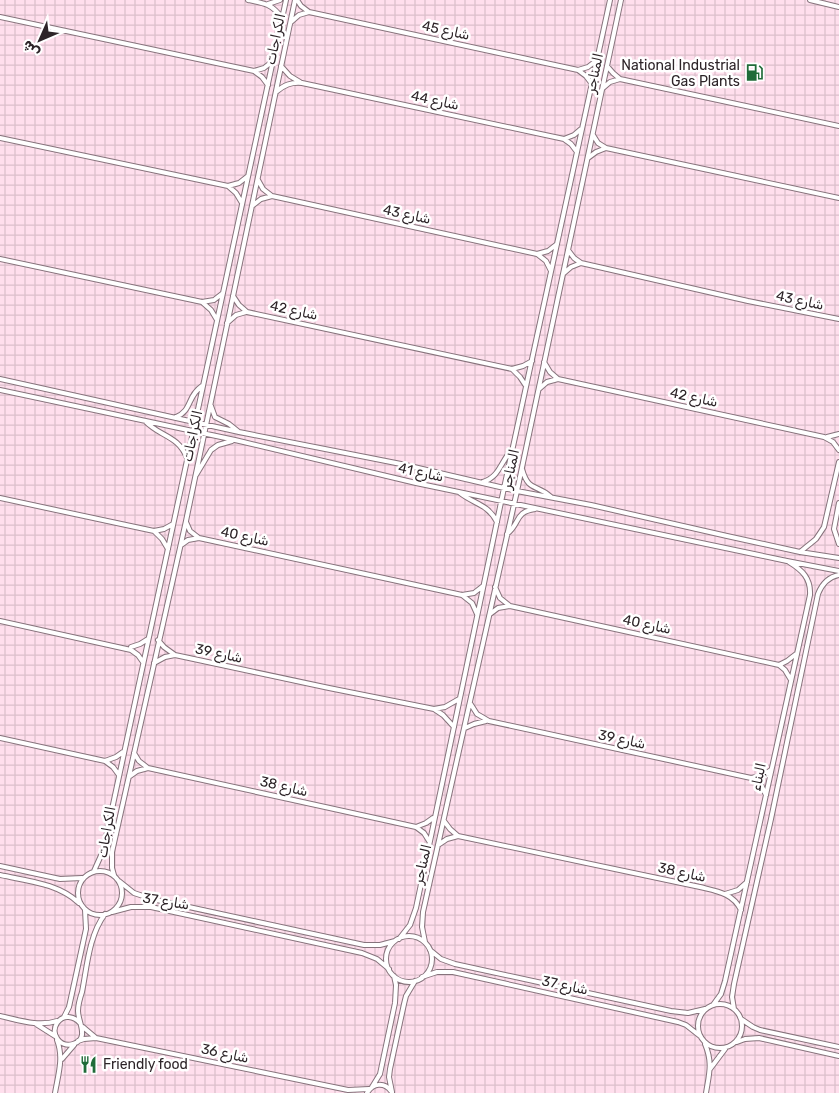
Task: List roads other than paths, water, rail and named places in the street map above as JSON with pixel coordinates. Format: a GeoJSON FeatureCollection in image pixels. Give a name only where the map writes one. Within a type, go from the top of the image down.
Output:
{"type":"FeatureCollection","features":[{"type":"Feature","properties":{"kind":"street"},"geometry":{"type":"LineString","coordinates":[[248,0],[268,4],[282,18]]}},
{"type":"Feature","properties":{"kind":"street"},"geometry":{"type":"LineString","coordinates":[[268,4],[280,0]]}},
{"type":"Feature","properties":{"kind":"street","name":"الكراجات"},"geometry":{"type":"LineString","coordinates":[[94,871],[103,851],[286,0]]}},
{"type":"Feature","properties":{"kind":"street"},"geometry":{"type":"LineString","coordinates":[[296,0],[309,12]]}},
{"type":"Feature","properties":{"kind":"street","name":"الكراجات"},"geometry":{"type":"LineString","coordinates":[[114,876],[112,852],[186,521],[296,0]]}},
{"type":"Feature","properties":{"kind":"street","name":"المناجر"},"geometry":{"type":"LineString","coordinates":[[397,940],[405,932],[414,917],[512,450],[610,0]]}},
{"type":"Feature","properties":{"kind":"street","name":"المناجر"},"geometry":{"type":"LineString","coordinates":[[425,942],[422,927],[423,912],[522,468],[620,0]]}},
{"type":"Feature","properties":{"kind":"street"},"geometry":{"type":"LineString","coordinates":[[810,0],[839,6]]}},
{"type":"Feature","properties":{"kind":"street"},"geometry":{"type":"LineString","coordinates":[[290,22],[299,15],[309,12]]}},
{"type":"Feature","properties":{"kind":"street","name":"شارع 45"},"geometry":{"type":"LineString","coordinates":[[309,12],[578,70]]}},
{"type":"Feature","properties":{"kind":"street"},"geometry":{"type":"LineString","coordinates":[[0,18],[254,71],[268,85]]}},
{"type":"Feature","properties":{"kind":"street"},"geometry":{"type":"LineString","coordinates":[[578,70],[588,67],[596,60]]}},
{"type":"Feature","properties":{"kind":"street"},"geometry":{"type":"LineString","coordinates":[[254,71],[264,68],[273,62]]}},
{"type":"Feature","properties":{"kind":"street","name":"شارع 44"},"geometry":{"type":"LineString","coordinates":[[281,66],[290,76],[302,83]]}},
{"type":"Feature","properties":{"kind":"street"},"geometry":{"type":"LineString","coordinates":[[607,66],[620,79],[839,126]]}},
{"type":"Feature","properties":{"kind":"street"},"geometry":{"type":"LineString","coordinates":[[578,70],[592,84]]}},
{"type":"Feature","properties":{"kind":"street"},"geometry":{"type":"LineString","coordinates":[[602,89],[610,82],[620,79]]}},
{"type":"Feature","properties":{"kind":"street","name":"شارع 44"},"geometry":{"type":"LineString","coordinates":[[276,92],[288,84],[302,83],[564,139]]}},
{"type":"Feature","properties":{"kind":"street"},"geometry":{"type":"LineString","coordinates":[[564,139],[582,129]]}},
{"type":"Feature","properties":{"kind":"street"},"geometry":{"type":"LineString","coordinates":[[592,135],[598,143],[606,148],[839,198]]}},
{"type":"Feature","properties":{"kind":"street"},"geometry":{"type":"LineString","coordinates":[[0,138],[228,186],[239,183],[248,176]]}},
{"type":"Feature","properties":{"kind":"street"},"geometry":{"type":"LineString","coordinates":[[564,139],[577,152]]}},
{"type":"Feature","properties":{"kind":"street"},"geometry":{"type":"LineString","coordinates":[[588,158],[606,148]]}},
{"type":"Feature","properties":{"kind":"street"},"geometry":{"type":"LineString","coordinates":[[257,179],[263,189],[272,196]]}},
{"type":"Feature","properties":{"kind":"street"},"geometry":{"type":"LineString","coordinates":[[228,186],[242,203]]}},
{"type":"Feature","properties":{"kind":"street"},"geometry":{"type":"LineString","coordinates":[[252,207],[261,199],[272,196]]}},
{"type":"Feature","properties":{"kind":"street","name":"شارع 43"},"geometry":{"type":"LineString","coordinates":[[272,196],[537,254]]}},
{"type":"Feature","properties":{"kind":"street"},"geometry":{"type":"LineString","coordinates":[[537,254],[548,251],[557,243]]}},
{"type":"Feature","properties":{"kind":"street"},"geometry":{"type":"LineString","coordinates":[[568,250],[581,263]]}},
{"type":"Feature","properties":{"kind":"street"},"geometry":{"type":"LineString","coordinates":[[537,254],[546,261],[551,270]]}},
{"type":"Feature","properties":{"kind":"street"},"geometry":{"type":"LineString","coordinates":[[0,259],[202,302],[214,300],[223,292]]}},
{"type":"Feature","properties":{"kind":"street"},"geometry":{"type":"LineString","coordinates":[[563,273],[581,263]]}},
{"type":"Feature","properties":{"kind":"street","name":"شارع 43"},"geometry":{"type":"LineString","coordinates":[[581,263],[739,299],[839,319]]}},
{"type":"Feature","properties":{"kind":"street"},"geometry":{"type":"LineString","coordinates":[[227,323],[236,316],[247,312],[233,296]]}},
{"type":"Feature","properties":{"kind":"street"},"geometry":{"type":"LineString","coordinates":[[202,302],[211,310],[217,320]]}},
{"type":"Feature","properties":{"kind":"street","name":"شارع 42"},"geometry":{"type":"LineString","coordinates":[[247,312],[512,369]]}},
{"type":"Feature","properties":{"kind":"street"},"geometry":{"type":"LineString","coordinates":[[512,369],[532,361]]}},
{"type":"Feature","properties":{"kind":"street"},"geometry":{"type":"LineString","coordinates":[[544,362],[550,372],[558,379]]}},
{"type":"Feature","properties":{"kind":"street"},"geometry":{"type":"LineString","coordinates":[[512,369],[520,376],[526,386]]}},
{"type":"Feature","properties":{"kind":"street","name":"شارع 41"},"geometry":{"type":"LineString","coordinates":[[0,379],[239,432],[401,464],[517,491],[591,504],[800,552],[839,558]]}},
{"type":"Feature","properties":{"kind":"street"},"geometry":{"type":"LineString","coordinates":[[538,390],[547,382],[558,379]]}},
{"type":"Feature","properties":{"kind":"street","name":"شارع 42"},"geometry":{"type":"LineString","coordinates":[[558,379],[824,437],[833,442],[839,450]]}},
{"type":"Feature","properties":{"kind":"street"},"geometry":{"type":"LineString","coordinates":[[175,418],[185,412],[193,394],[202,386]]}},
{"type":"Feature","properties":{"kind":"street","name":"شارع 41"},"geometry":{"type":"LineString","coordinates":[[0,390],[234,440],[502,501],[839,571]]}},
{"type":"Feature","properties":{"kind":"street"},"geometry":{"type":"LineString","coordinates":[[210,404],[215,417],[239,432]]}},
{"type":"Feature","properties":{"kind":"street"},"geometry":{"type":"LineString","coordinates":[[145,421],[153,429],[176,441],[184,451],[187,459]]}},
{"type":"Feature","properties":{"kind":"street","name":"شارع 42"},"geometry":{"type":"LineString","coordinates":[[824,437],[839,434]]}},
{"type":"Feature","properties":{"kind":"street"},"geometry":{"type":"LineString","coordinates":[[194,477],[211,450],[234,440]]}},
{"type":"Feature","properties":{"kind":"street","name":"المناجر"},"geometry":{"type":"LineString","coordinates":[[481,482],[496,475],[504,459],[512,450]]}},
{"type":"Feature","properties":{"kind":"street"},"geometry":{"type":"LineString","coordinates":[[800,552],[816,539],[824,527],[839,462]]}},
{"type":"Feature","properties":{"kind":"street"},"geometry":{"type":"LineString","coordinates":[[522,468],[528,484],[551,497]]}},
{"type":"Feature","properties":{"kind":"street"},"geometry":{"type":"LineString","coordinates":[[458,491],[487,508],[497,523]]}},
{"type":"Feature","properties":{"kind":"street"},"geometry":{"type":"LineString","coordinates":[[0,498],[154,531],[164,529],[173,524]]}},
{"type":"Feature","properties":{"kind":"street"},"geometry":{"type":"LineString","coordinates":[[839,503],[834,530],[839,544]]}},
{"type":"Feature","properties":{"kind":"street"},"geometry":{"type":"LineString","coordinates":[[507,534],[521,514],[526,511],[540,509]]}},
{"type":"Feature","properties":{"kind":"street"},"geometry":{"type":"LineString","coordinates":[[186,521],[190,530],[199,538]]}},
{"type":"Feature","properties":{"kind":"street"},"geometry":{"type":"LineString","coordinates":[[154,531],[168,549]]}},
{"type":"Feature","properties":{"kind":"street"},"geometry":{"type":"LineString","coordinates":[[180,546],[188,540],[199,538]]}},
{"type":"Feature","properties":{"kind":"street","name":"شارع 40"},"geometry":{"type":"LineString","coordinates":[[199,538],[462,595]]}},
{"type":"Feature","properties":{"kind":"street","name":"البناء"},"geometry":{"type":"LineString","coordinates":[[713,1005],[721,994],[726,981],[810,595],[807,578],[802,571],[787,561]]}},
{"type":"Feature","properties":{"kind":"street","name":"البناء"},"geometry":{"type":"LineString","coordinates":[[734,1009],[732,997],[734,984],[769,829],[818,594],[825,583],[832,577],[839,575]]}},
{"type":"Feature","properties":{"kind":"street"},"geometry":{"type":"LineString","coordinates":[[462,595],[474,593],[483,586]]}},
{"type":"Feature","properties":{"kind":"street"},"geometry":{"type":"LineString","coordinates":[[495,587],[500,598],[510,606]]}},
{"type":"Feature","properties":{"kind":"street"},"geometry":{"type":"LineString","coordinates":[[462,595],[472,603],[477,614]]}},
{"type":"Feature","properties":{"kind":"street"},"geometry":{"type":"LineString","coordinates":[[489,615],[498,608],[510,606]]}},
{"type":"Feature","properties":{"kind":"street","name":"شارع 40"},"geometry":{"type":"LineString","coordinates":[[510,606],[779,665]]}},
{"type":"Feature","properties":{"kind":"street"},"geometry":{"type":"LineString","coordinates":[[0,620],[131,650],[144,662]]}},
{"type":"Feature","properties":{"kind":"street"},"geometry":{"type":"LineString","coordinates":[[131,650],[132,647],[148,639]]}},
{"type":"Feature","properties":{"kind":"street","name":"شارع 39"},"geometry":{"type":"LineString","coordinates":[[158,640],[164,647],[175,654],[434,709]]}},
{"type":"Feature","properties":{"kind":"street"},"geometry":{"type":"LineString","coordinates":[[791,680],[788,673],[779,665],[797,653]]}},
{"type":"Feature","properties":{"kind":"street","name":"شارع 39"},"geometry":{"type":"LineString","coordinates":[[153,664],[175,654]]}},
{"type":"Feature","properties":{"kind":"street"},"geometry":{"type":"LineString","coordinates":[[434,709],[445,707],[460,699]]}},
{"type":"Feature","properties":{"kind":"street"},"geometry":{"type":"LineString","coordinates":[[470,703],[477,714],[489,721]]}},
{"type":"Feature","properties":{"kind":"street"},"geometry":{"type":"LineString","coordinates":[[434,709],[443,715],[454,727]]}},
{"type":"Feature","properties":{"kind":"street","name":"شارع 39"},"geometry":{"type":"LineString","coordinates":[[465,728],[479,722],[489,721],[752,778]]}},
{"type":"Feature","properties":{"kind":"street"},"geometry":{"type":"LineString","coordinates":[[0,738],[105,761],[114,767],[119,775]]}},
{"type":"Feature","properties":{"kind":"street"},"geometry":{"type":"LineString","coordinates":[[105,761],[116,757],[124,751]]}},
{"type":"Feature","properties":{"kind":"street"},"geometry":{"type":"LineString","coordinates":[[134,753],[148,768]]}},
{"type":"Feature","properties":{"kind":"street"},"geometry":{"type":"LineString","coordinates":[[128,777],[137,771],[148,768]]}},
{"type":"Feature","properties":{"kind":"street","name":"شارع 38"},"geometry":{"type":"LineString","coordinates":[[148,768],[416,826]]}},
{"type":"Feature","properties":{"kind":"street"},"geometry":{"type":"LineString","coordinates":[[752,778],[762,776],[771,770]]}},
{"type":"Feature","properties":{"kind":"street"},"geometry":{"type":"LineString","coordinates":[[752,778],[761,785],[766,795]]}},
{"type":"Feature","properties":{"kind":"street"},"geometry":{"type":"LineString","coordinates":[[416,826],[426,823],[435,817]]}},
{"type":"Feature","properties":{"kind":"street"},"geometry":{"type":"LineString","coordinates":[[444,820],[458,836]]}},
{"type":"Feature","properties":{"kind":"street"},"geometry":{"type":"LineString","coordinates":[[416,826],[430,841]]}},
{"type":"Feature","properties":{"kind":"street"},"geometry":{"type":"LineString","coordinates":[[438,845],[447,839],[458,836]]}},
{"type":"Feature","properties":{"kind":"street","name":"شارع 38"},"geometry":{"type":"LineString","coordinates":[[458,836],[700,887],[725,894],[735,900],[741,910]]}},
{"type":"Feature","properties":{"kind":"street"},"geometry":{"type":"LineString","coordinates":[[0,866],[60,879],[82,878]]}},
{"type":"Feature","properties":{"kind":"street"},"geometry":{"type":"LineString","coordinates":[[101,870],[114,876],[119,881],[122,894],[117,907],[112,912],[98,915],[91,914],[85,910],[78,898],[77,891],[82,878],[94,871],[101,870]]}},
{"type":"Feature","properties":{"kind":"street"},"geometry":{"type":"LineString","coordinates":[[0,875],[51,886],[74,898],[81,904]]}},
{"type":"Feature","properties":{"kind":"street"},"geometry":{"type":"LineString","coordinates":[[725,894],[738,890],[748,880]]}},
{"type":"Feature","properties":{"kind":"street","name":"شارع 37"},"geometry":{"type":"LineString","coordinates":[[119,881],[134,893],[143,897],[364,945],[380,945],[397,940]]}},
{"type":"Feature","properties":{"kind":"street","name":"شارع 37"},"geometry":{"type":"LineString","coordinates":[[112,912],[131,907],[151,908],[362,953],[377,958],[389,969]]}},
{"type":"Feature","properties":{"kind":"street"},"geometry":{"type":"LineString","coordinates":[[55,1093],[61,1060],[55,1027],[69,1008],[86,928],[85,910]]}},
{"type":"Feature","properties":{"kind":"street"},"geometry":{"type":"LineString","coordinates":[[61,1060],[81,1037],[79,1004],[93,937],[105,914]]}},
{"type":"Feature","properties":{"kind":"street"},"geometry":{"type":"LineString","coordinates":[[369,1090],[380,1074],[395,1003],[394,976],[389,969],[387,956],[390,948],[397,940],[408,936],[425,942],[430,950],[432,963],[428,971],[415,981],[410,988],[404,1004],[390,1069],[389,1077],[392,1092]]}},
{"type":"Feature","properties":{"kind":"street","name":"شارع 37"},"geometry":{"type":"LineString","coordinates":[[430,950],[442,959],[455,964],[680,1013],[705,1009]]}},
{"type":"Feature","properties":{"kind":"street","name":"شارع 37"},"geometry":{"type":"LineString","coordinates":[[422,977],[437,972],[453,972],[678,1022],[686,1025],[700,1036]]}},
{"type":"Feature","properties":{"kind":"street"},"geometry":{"type":"LineString","coordinates":[[394,976],[406,981],[415,981]]}},
{"type":"Feature","properties":{"kind":"street"},"geometry":{"type":"LineString","coordinates":[[706,1093],[710,1069],[709,1055],[697,1028],[698,1020],[705,1009],[713,1005],[722,1004],[734,1009],[740,1018],[760,1030],[839,1047]]}},
{"type":"Feature","properties":{"kind":"street"},"geometry":{"type":"LineString","coordinates":[[0,1016],[34,1023],[47,1023],[73,1017],[81,1025]]}},
{"type":"Feature","properties":{"kind":"street"},"geometry":{"type":"LineString","coordinates":[[710,1069],[726,1048],[738,1038],[741,1031],[740,1018]]}},
{"type":"Feature","properties":{"kind":"street"},"geometry":{"type":"LineString","coordinates":[[34,1023],[56,1037],[60,1042],[70,1045],[77,1042]]}},
{"type":"Feature","properties":{"kind":"street","name":"شارع 36"},"geometry":{"type":"LineString","coordinates":[[81,1025],[96,1038]]}},
{"type":"Feature","properties":{"kind":"street","name":"شارع 36"},"geometry":{"type":"LineString","coordinates":[[77,1042],[96,1038],[348,1090],[369,1090],[376,1085],[386,1086],[392,1092]]}},
{"type":"Feature","properties":{"kind":"street"},"geometry":{"type":"LineString","coordinates":[[732,1044],[745,1039],[759,1038],[839,1056]]}},
{"type":"Feature","properties":{"kind":"street"},"geometry":{"type":"LineString","coordinates":[[704,1042],[714,1048],[726,1048]]}},
{"type":"Feature","properties":{"kind":"street","name":"شارع 36"},"geometry":{"type":"LineString","coordinates":[[348,1090],[353,1093]]}},
{"type":"Feature","properties":{"kind":"place","name":"National Industrial Gas Plants"},"geometry":{"type":"Point","coordinates":[754,73]}},
{"type":"Feature","properties":{"kind":"place","name":"Friendly food"},"geometry":{"type":"Point","coordinates":[89,1064]}}]}
